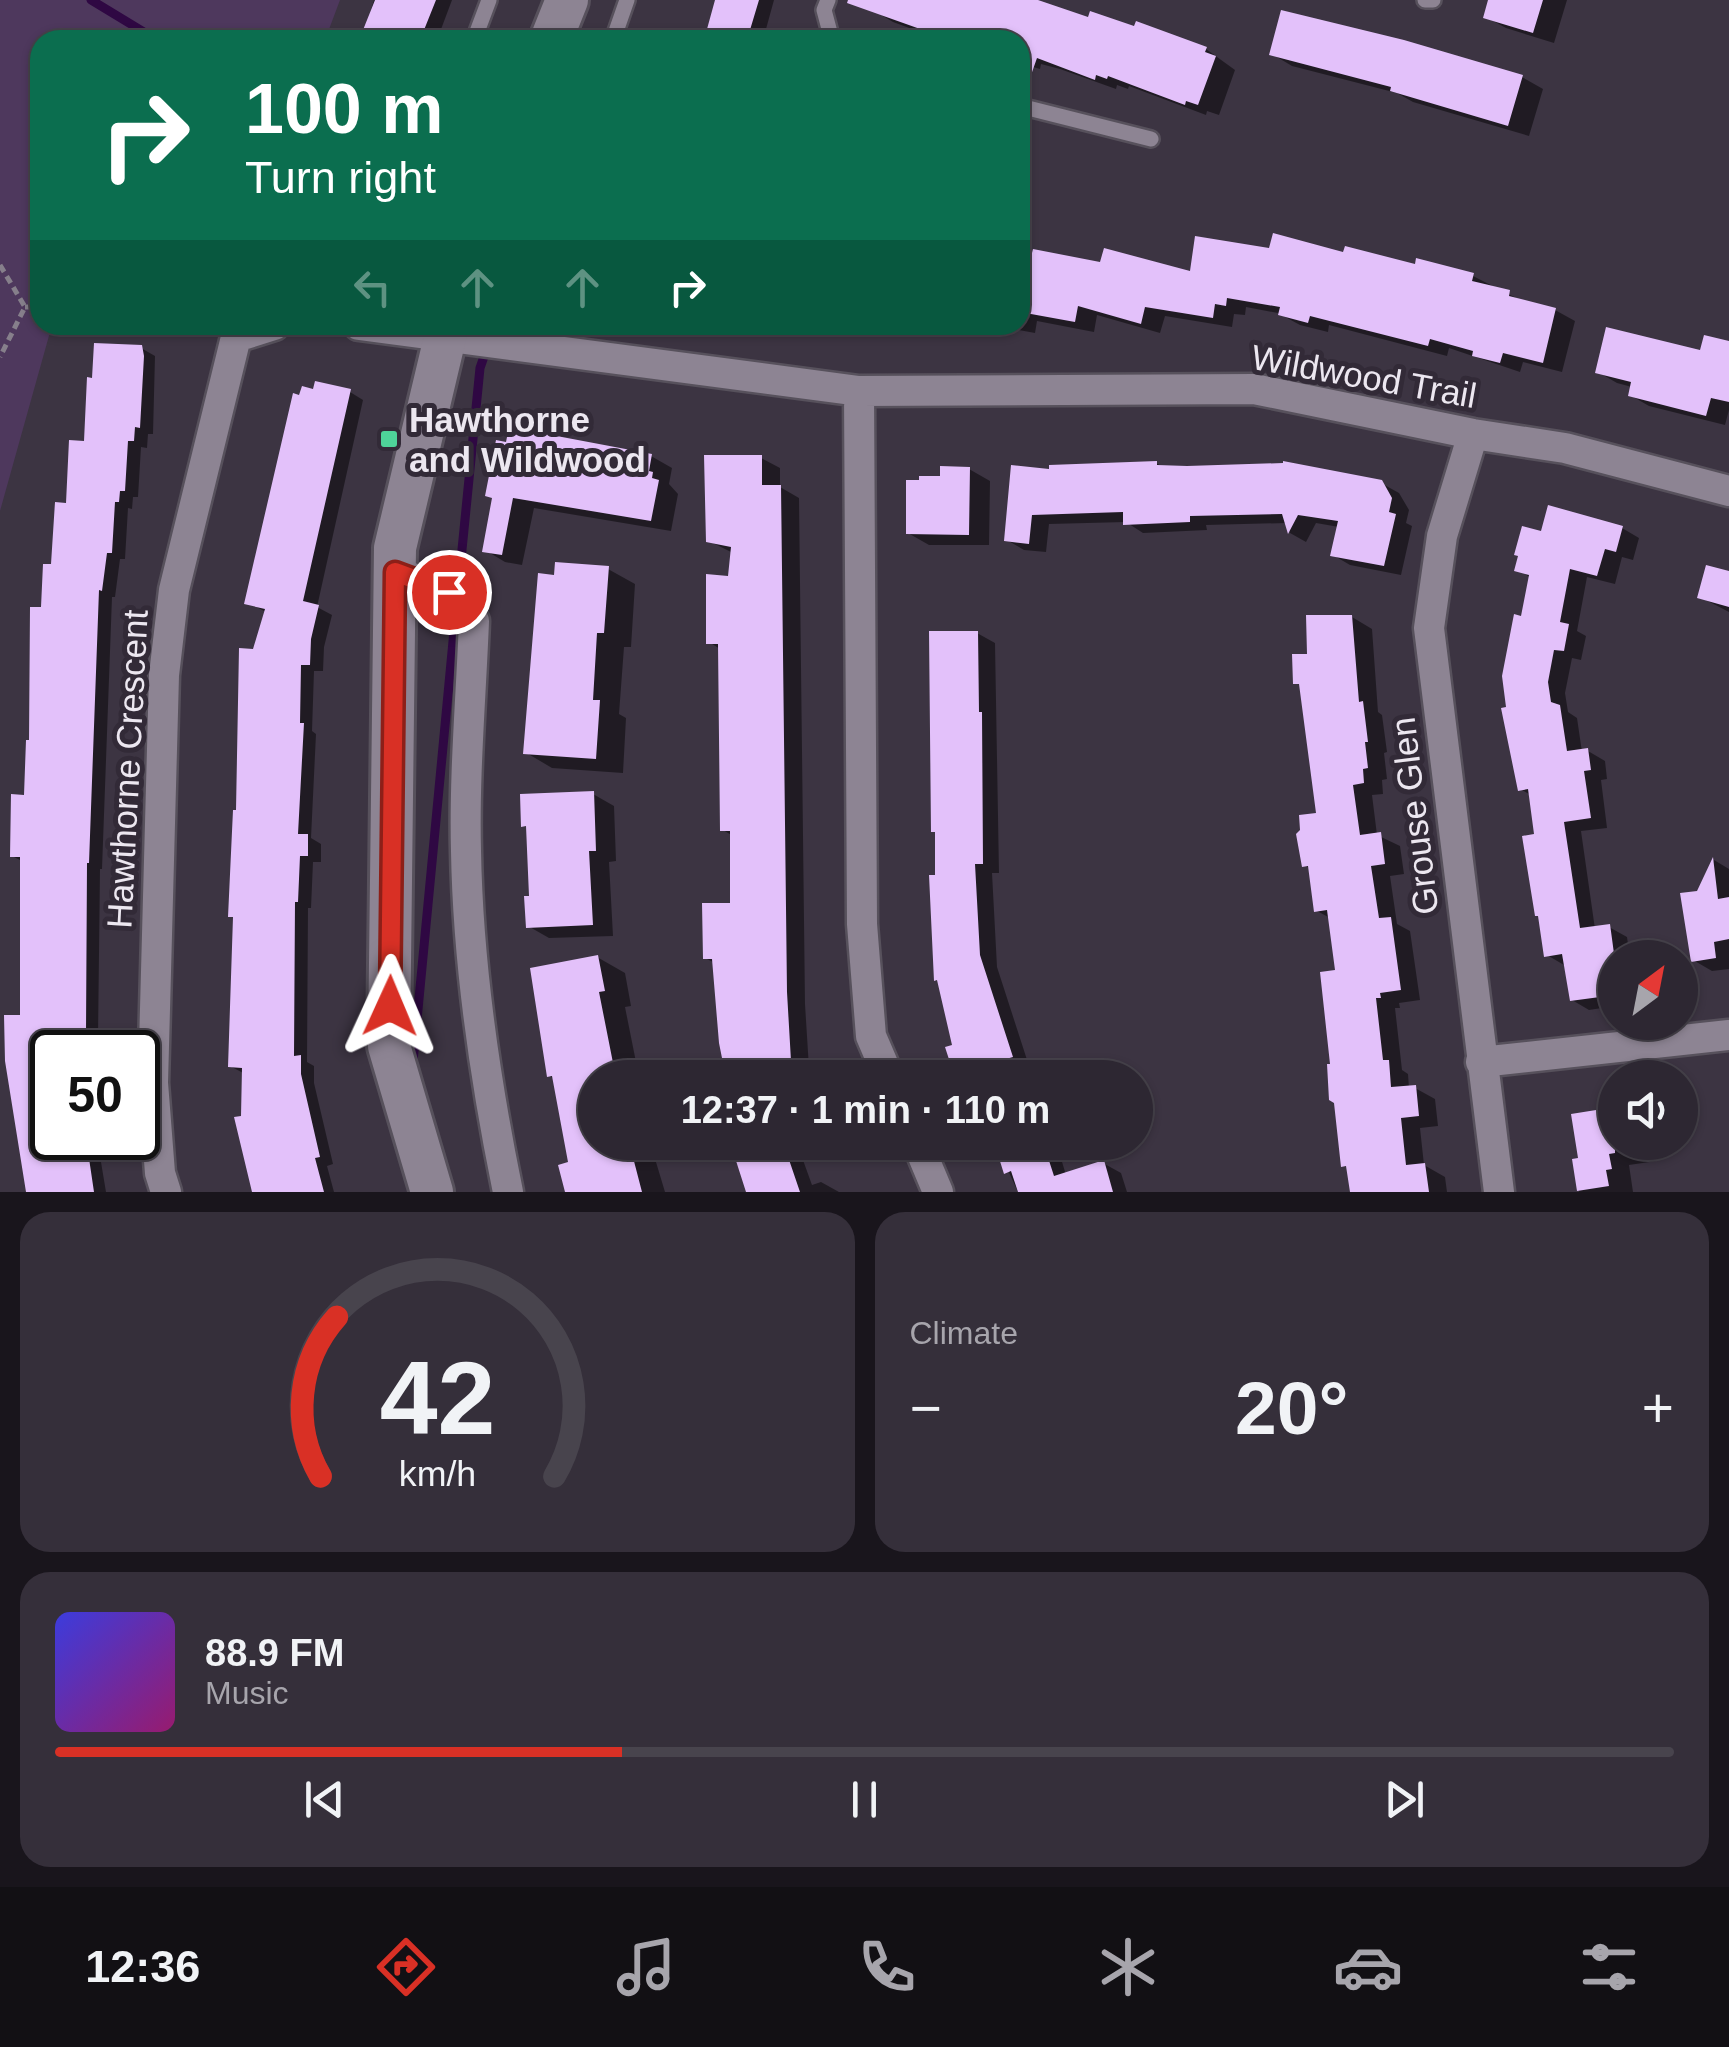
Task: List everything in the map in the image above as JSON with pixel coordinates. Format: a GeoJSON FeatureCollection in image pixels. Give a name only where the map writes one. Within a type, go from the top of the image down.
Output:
{"type":"FeatureCollection","features":[{"type":"Feature","properties":{"kind":"main road"},"geometry":{"type":"LineString","coordinates":[[555,30],[567,0]]}},
{"type":"Feature","properties":{"kind":"main road"},"geometry":{"type":"LineString","coordinates":[[432,1192],[390,1046],[395,548],[446,335]]}},
{"type":"Feature","properties":{"kind":"street","name":"Hawthorne Crescent"},"geometry":{"type":"LineString","coordinates":[[166,1192],[160,1173],[153,1082],[164,675],[174,590],[236,337],[242,335]]}},
{"type":"Feature","properties":{"kind":"street","name":"Wildwood Trail"},"geometry":{"type":"LineString","coordinates":[[481,335],[859,391],[1254,389],[1472,434],[1565,448],[1729,492]]}},
{"type":"Feature","properties":{"kind":"street"},"geometry":{"type":"LineString","coordinates":[[859,391],[862,924],[871,1036],[881,1060]]}},
{"type":"Feature","properties":{"kind":"street","name":"Grouse Glen"},"geometry":{"type":"LineString","coordinates":[[1472,434],[1442,536],[1428,628],[1499,1192]]}},
{"type":"Feature","properties":{"kind":"street"},"geometry":{"type":"LineString","coordinates":[[395,572],[449,592],[463,602],[474,622],[466,850],[482,1054],[508,1192]]}},
{"type":"Feature","properties":{"kind":"street"},"geometry":{"type":"LineString","coordinates":[[1481,1062],[1729,1035]]}},
{"type":"Feature","properties":{"kind":"street"},"geometry":{"type":"LineString","coordinates":[[925,1160],[938,1192]]}},
{"type":"Feature","properties":{"kind":"lane"},"geometry":{"type":"LineString","coordinates":[[478,30],[488,0]]}},
{"type":"Feature","properties":{"kind":"lane"},"geometry":{"type":"LineString","coordinates":[[617,30],[628,0]]}},
{"type":"Feature","properties":{"kind":"lane"},"geometry":{"type":"LineString","coordinates":[[828,0],[824,10],[829,30]]}},
{"type":"Feature","properties":{"kind":"lane"},"geometry":{"type":"LineString","coordinates":[[1425,0],[1433,0]]}},
{"type":"Feature","properties":{"kind":"lane"},"geometry":{"type":"LineString","coordinates":[[1030,109],[1152,140]]}},
{"type":"Feature","properties":{"kind":"path"},"geometry":{"type":"LineString","coordinates":[[0,265],[25,307]]}},
{"type":"Feature","properties":{"kind":"path"},"geometry":{"type":"LineString","coordinates":[[25,307],[30,307]]}},
{"type":"Feature","properties":{"kind":"path"},"geometry":{"type":"LineString","coordinates":[[0,356],[25,307]]}},
{"type":"Feature","properties":{"kind":"shaded area"},"geometry":{"type":"Polygon","coordinates":[[[0,0],[340,0],[329,30],[30,30],[30,335],[49,335],[0,511],[0,0]]]}},
{"type":"Feature","properties":{"kind":"building"},"geometry":{"type":"Polygon","coordinates":[[[375,0],[436,0],[424,30],[363,30],[375,0]]]}},
{"type":"Feature","properties":{"kind":"building"},"geometry":{"type":"Polygon","coordinates":[[[715,0],[759,0],[750,30],[707,30],[715,0]]]}},
{"type":"Feature","properties":{"kind":"building"},"geometry":{"type":"Polygon","coordinates":[[[1038,0],[1088,17],[1090,11],[1134,26],[1136,21],[1207,47],[1205,52],[1216,56],[1198,105],[1186,101],[1185,105],[1108,76],[1107,79],[1096,75],[1095,80],[1037,58],[1030,78],[1030,30],[923,30],[847,3],[1038,0]]]}},
{"type":"Feature","properties":{"kind":"building"},"geometry":{"type":"Polygon","coordinates":[[[1488,0],[1543,0],[1533,33],[1483,18],[1488,0]]]}},
{"type":"Feature","properties":{"kind":"building"},"geometry":{"type":"Polygon","coordinates":[[[1281,10],[1523,75],[1508,126],[1390,91],[1391,87],[1269,55],[1281,10]]]}},
{"type":"Feature","properties":{"kind":"building"},"geometry":{"type":"Polygon","coordinates":[[[1273,233],[1343,252],[1345,246],[1415,264],[1416,258],[1474,273],[1472,281],[1510,290],[1509,296],[1556,308],[1543,363],[1503,353],[1500,363],[1430,339],[1428,346],[1310,316],[1308,323],[1278,315],[1280,307],[1227,298],[1226,306],[1215,304],[1213,318],[1145,307],[1141,324],[1078,306],[1075,322],[1030,314],[1033,249],[1100,262],[1104,248],[1190,271],[1195,236],[1269,248],[1273,233]]]}},
{"type":"Feature","properties":{"kind":"building"},"geometry":{"type":"Polygon","coordinates":[[[1606,327],[1700,350],[1704,335],[1729,341],[1729,402],[1711,398],[1706,416],[1628,396],[1631,382],[1595,373],[1606,327]]]}},
{"type":"Feature","properties":{"kind":"building"},"geometry":{"type":"Polygon","coordinates":[[[94,343],[142,345],[140,428],[135,427],[134,441],[128,441],[125,491],[120,491],[119,502],[115,502],[112,553],[107,553],[102,591],[99,590],[87,863],[86,1030],[30,1030],[30,1160],[89,1160],[94,1192],[26,1192],[5,1061],[4,1015],[20,1015],[20,857],[10,857],[11,794],[24,795],[29,740],[30,607],[41,607],[43,564],[51,564],[55,502],[66,503],[69,440],[84,441],[87,377],[92,378],[94,343]]]}},
{"type":"Feature","properties":{"kind":"building"},"geometry":{"type":"Polygon","coordinates":[[[315,381],[351,389],[303,601],[319,605],[310,665],[301,665],[300,723],[304,723],[298,834],[308,834],[308,856],[300,856],[295,902],[294,1056],[301,1055],[301,1074],[320,1157],[315,1158],[324,1192],[252,1192],[234,1117],[241,1116],[242,1068],[228,1067],[233,917],[228,917],[236,810],[239,648],[253,649],[265,609],[244,604],[293,393],[299,395],[302,386],[313,389],[315,381]]]}},
{"type":"Feature","properties":{"kind":"building"},"geometry":{"type":"Polygon","coordinates":[[[509,427],[652,454],[649,471],[653,472],[652,478],[659,480],[651,521],[513,498],[502,555],[482,552],[492,498],[485,496],[496,440],[506,442],[509,427]]]}},
{"type":"Feature","properties":{"kind":"building"},"geometry":{"type":"Polygon","coordinates":[[[704,455],[762,455],[762,485],[781,485],[791,1060],[722,1060],[712,959],[703,959],[702,903],[730,903],[730,831],[720,831],[718,644],[706,644],[706,574],[728,576],[731,547],[706,542],[704,455]]]}},
{"type":"Feature","properties":{"kind":"building"},"geometry":{"type":"Polygon","coordinates":[[[1157,461],[1157,465],[1187,466],[1283,461],[1382,480],[1392,498],[1389,512],[1396,514],[1384,566],[1330,556],[1338,521],[1298,515],[1288,534],[1282,514],[1190,516],[1190,522],[1123,525],[1123,512],[1032,515],[1029,544],[1004,541],[1011,465],[1049,469],[1049,465],[1157,461]]]}},
{"type":"Feature","properties":{"kind":"building"},"geometry":{"type":"Polygon","coordinates":[[[940,466],[970,467],[969,535],[906,534],[906,480],[940,476],[940,466]]]}},
{"type":"Feature","properties":{"kind":"building"},"geometry":{"type":"Polygon","coordinates":[[[1548,505],[1623,526],[1616,552],[1605,549],[1597,576],[1570,569],[1560,622],[1569,624],[1564,651],[1554,650],[1548,682],[1551,702],[1560,705],[1567,751],[1588,748],[1591,770],[1584,771],[1591,818],[1564,822],[1580,928],[1610,924],[1612,940],[1598,940],[1598,997],[1570,1001],[1562,954],[1544,957],[1522,836],[1534,834],[1528,789],[1518,791],[1501,708],[1506,707],[1502,676],[1514,614],[1521,616],[1529,575],[1514,571],[1518,556],[1514,555],[1522,526],[1541,531],[1548,505]]]}},
{"type":"Feature","properties":{"kind":"building"},"geometry":{"type":"Polygon","coordinates":[[[555,562],[609,566],[604,633],[597,633],[593,700],[600,700],[596,759],[523,754],[538,573],[554,575],[555,562]]]}},
{"type":"Feature","properties":{"kind":"building"},"geometry":{"type":"Polygon","coordinates":[[[1706,565],[1729,571],[1729,607],[1697,598],[1706,565]]]}},
{"type":"Feature","properties":{"kind":"building"},"geometry":{"type":"Polygon","coordinates":[[[1306,615],[1352,615],[1359,702],[1363,701],[1368,742],[1364,783],[1353,785],[1360,835],[1381,832],[1385,864],[1371,866],[1379,918],[1391,917],[1401,990],[1380,993],[1381,998],[1376,998],[1383,1060],[1389,1060],[1391,1087],[1416,1085],[1419,1116],[1401,1118],[1406,1165],[1425,1163],[1429,1192],[1350,1192],[1346,1166],[1341,1167],[1334,1103],[1329,1100],[1330,1064],[1320,972],[1335,970],[1327,910],[1314,912],[1308,866],[1302,867],[1296,834],[1300,830],[1299,815],[1316,813],[1299,684],[1293,684],[1292,654],[1307,654],[1306,615]]]}},
{"type":"Feature","properties":{"kind":"building"},"geometry":{"type":"Polygon","coordinates":[[[929,631],[978,631],[983,864],[975,864],[980,955],[1013,1057],[1006,1060],[949,1060],[945,1047],[952,1045],[937,980],[934,981],[929,875],[935,875],[935,832],[931,832],[929,631]]]}},
{"type":"Feature","properties":{"kind":"building"},"geometry":{"type":"Polygon","coordinates":[[[594,791],[596,851],[589,851],[593,925],[526,928],[526,826],[521,827],[520,794],[594,791]]]}},
{"type":"Feature","properties":{"kind":"building"},"geometry":{"type":"Polygon","coordinates":[[[1713,857],[1718,899],[1729,897],[1729,939],[1714,942],[1716,958],[1698,961],[1698,940],[1687,940],[1680,893],[1697,891],[1713,857]]]}},
{"type":"Feature","properties":{"kind":"building"},"geometry":{"type":"Polygon","coordinates":[[[598,955],[605,991],[599,992],[612,1060],[578,1060],[578,1160],[634,1160],[642,1192],[565,1192],[558,1165],[568,1162],[552,1076],[547,1077],[530,968],[598,955]]]}},
{"type":"Feature","properties":{"kind":"building"},"geometry":{"type":"Polygon","coordinates":[[[1598,1110],[1598,1160],[1610,1160],[1612,1169],[1606,1170],[1609,1186],[1577,1191],[1572,1159],[1578,1158],[1571,1114],[1598,1110]]]}},
{"type":"Feature","properties":{"kind":"building"},"geometry":{"type":"Polygon","coordinates":[[[736,1160],[789,1160],[800,1192],[746,1192],[736,1160]]]}},
{"type":"Feature","properties":{"kind":"building"},"geometry":{"type":"Polygon","coordinates":[[[1000,1160],[1049,1160],[1054,1176],[1104,1160],[1113,1192],[1018,1192],[1011,1171],[1004,1174],[1000,1160]]]}},
{"type":"Feature","properties":{"kind":"waterway"},"geometry":{"type":"LineString","coordinates":[[91,0],[140,30]]}},
{"type":"Feature","properties":{"kind":"waterway"},"geometry":{"type":"LineString","coordinates":[[458,590],[480,368],[492,335]]}},
{"type":"Feature","properties":{"kind":"waterway"},"geometry":{"type":"LineString","coordinates":[[413,1062],[456,610]]}},
{"type":"Feature","properties":{"kind":"place","name":"Hawthorne and Wildwood"},"geometry":{"type":"Point","coordinates":[389,439]}},
{"type":"Feature","properties":{"kind":"route"},"geometry":{"type":"LineString","coordinates":[[390,1006],[395,572],[449,592]]}}]}
